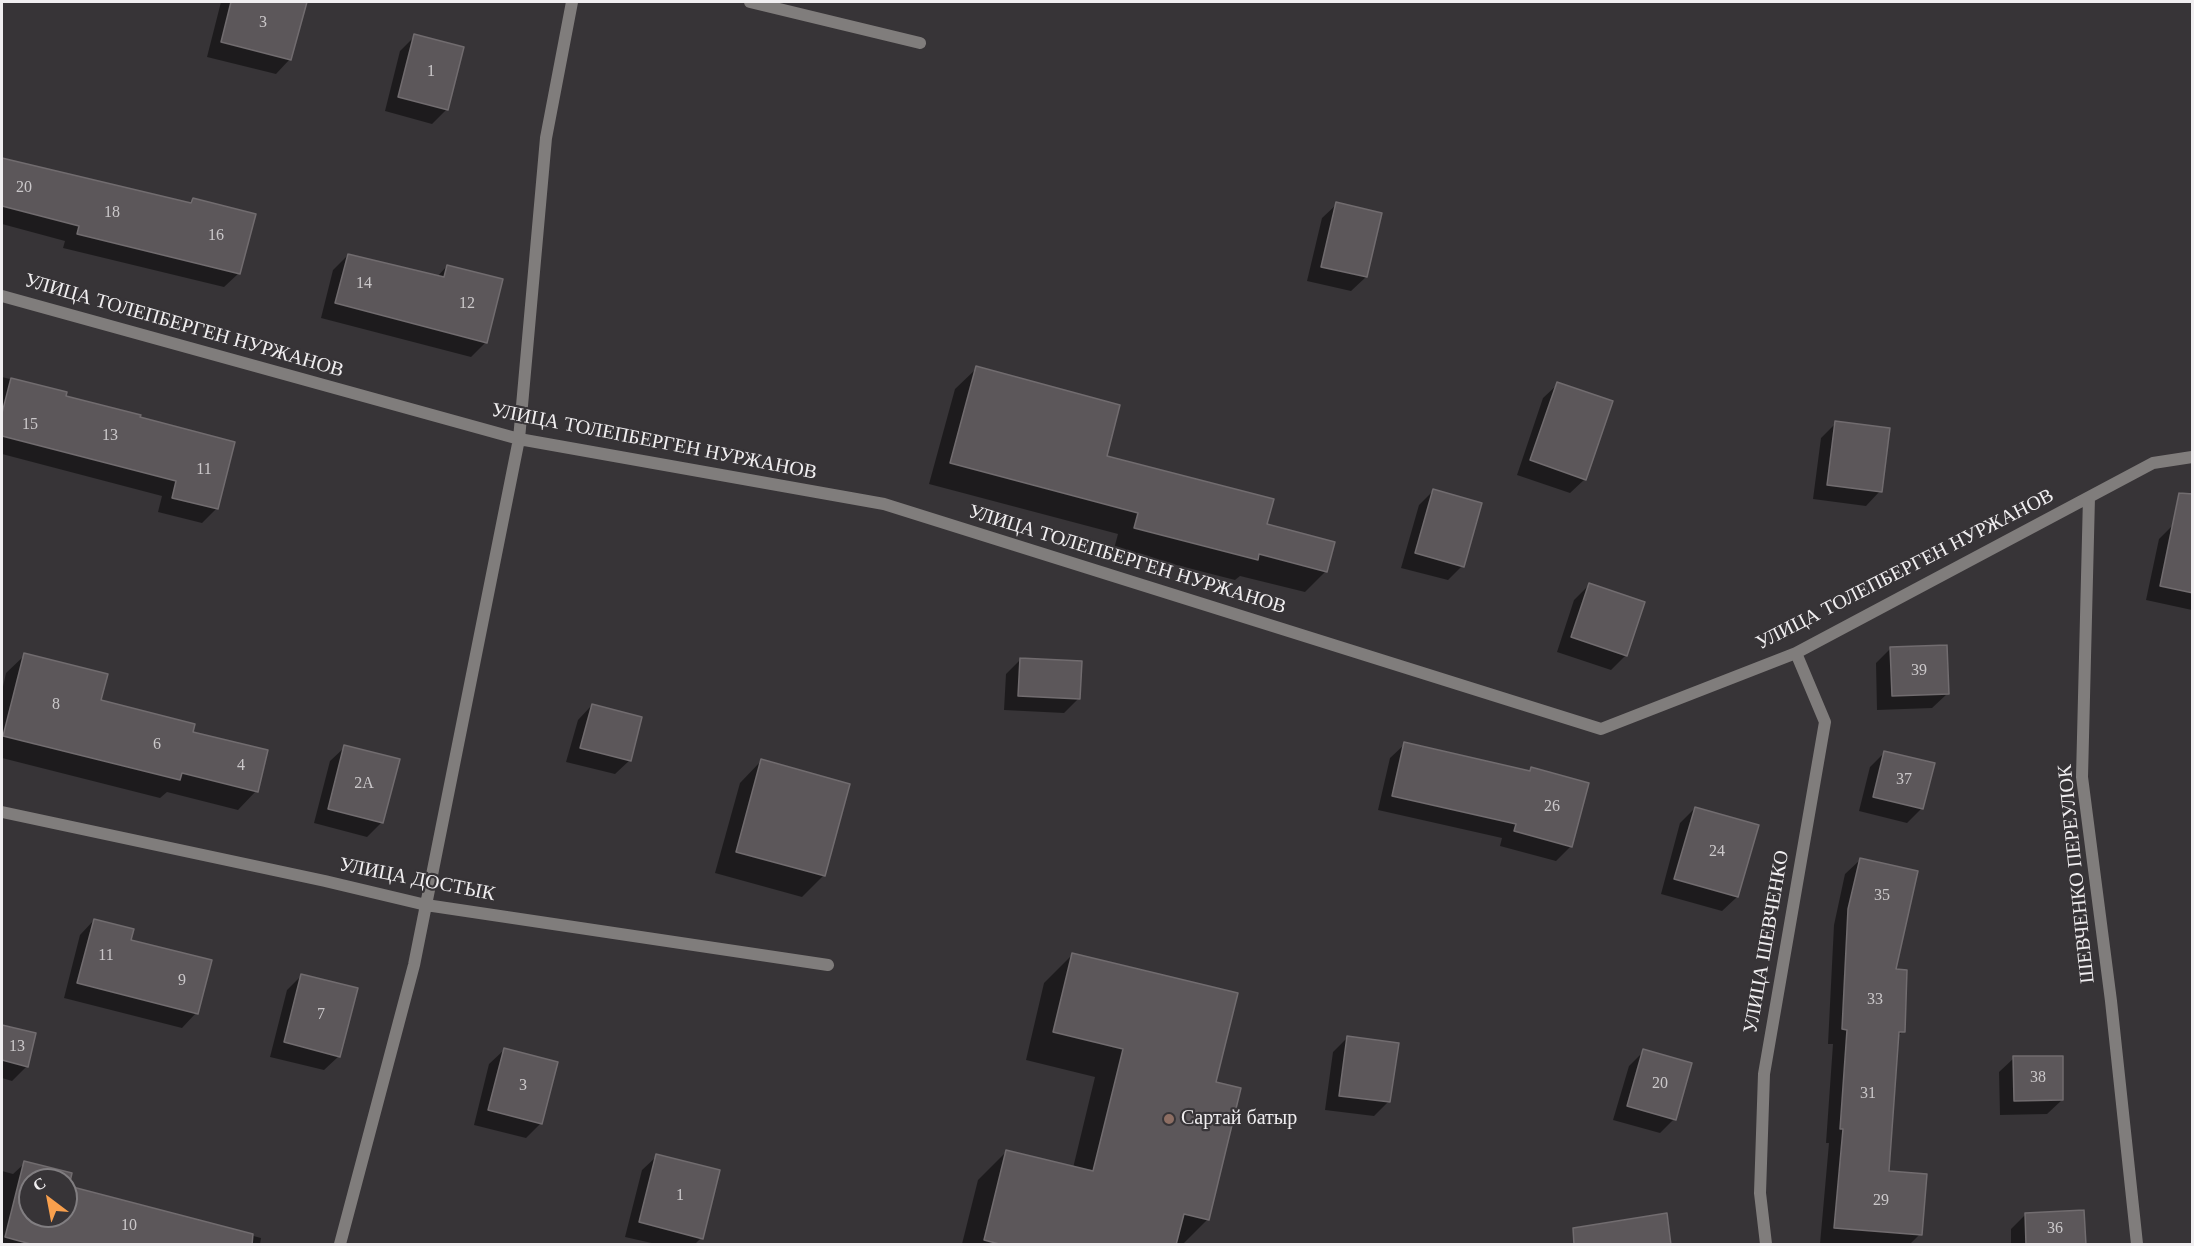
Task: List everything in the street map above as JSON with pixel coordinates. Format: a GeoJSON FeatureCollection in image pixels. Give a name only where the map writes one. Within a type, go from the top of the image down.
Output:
{"type":"FeatureCollection","features":[{"type":"Feature","properties":{"kind":"street"},"geometry":{"type":"LineString","coordinates":[[340,1245],[411,976],[519,439],[546,138],[572,2]]}},
{"type":"Feature","properties":{"kind":"street"},"geometry":{"type":"LineString","coordinates":[[750,2],[920,43]]}},
{"type":"Feature","properties":{"kind":"street","name":"УЛИЦА ТОЛЕПБЕРГЕН НУРЖАНОВ"},"geometry":{"type":"LineString","coordinates":[[2,296],[519,439],[884,504],[1601,729],[1796,653],[2153,463],[2193,457]]}},
{"type":"Feature","properties":{"kind":"street","name":"ШЕВЧЕНКО ПЕРЕУЛОК"},"geometry":{"type":"LineString","coordinates":[[2089,497],[2082,777],[2111,1001],[2137,1245]]}},
{"type":"Feature","properties":{"kind":"street","name":"УЛИЦА ШЕВЧЕНКО"},"geometry":{"type":"LineString","coordinates":[[1766,1245],[1760,1193],[1764,1074],[1825,722],[1796,653]]}},
{"type":"Feature","properties":{"kind":"street","name":"УЛИЦА ДОСТЫК"},"geometry":{"type":"LineString","coordinates":[[2,812],[325,881],[426,905],[828,965]]}},
{"type":"Feature","properties":{"kind":"building"},"geometry":{"type":"Polygon","coordinates":[[[231,2],[307,2],[291,60],[221,42],[231,2]]]}},
{"type":"Feature","properties":{"kind":"building"},"geometry":{"type":"Polygon","coordinates":[[[414,34],[464,47],[448,110],[398,97],[414,34]]]}},
{"type":"Feature","properties":{"kind":"building"},"geometry":{"type":"Polygon","coordinates":[[[2,158],[191,203],[193,198],[256,214],[240,274],[77,234],[79,226],[2,206],[2,158]]]}},
{"type":"Feature","properties":{"kind":"building"},"geometry":{"type":"Polygon","coordinates":[[[1336,202],[1382,213],[1367,277],[1321,267],[1336,202]]]}},
{"type":"Feature","properties":{"kind":"building"},"geometry":{"type":"Polygon","coordinates":[[[348,254],[444,277],[447,265],[503,279],[487,343],[335,303],[348,254]]]}},
{"type":"Feature","properties":{"kind":"building"},"geometry":{"type":"Polygon","coordinates":[[[976,366],[1120,405],[1107,456],[1274,499],[1267,524],[1335,542],[1327,572],[1259,554],[1258,560],[1134,528],[1138,513],[950,463],[976,366]]]}},
{"type":"Feature","properties":{"kind":"building"},"geometry":{"type":"Polygon","coordinates":[[[11,378],[67,392],[66,396],[235,442],[218,509],[172,498],[176,481],[2,436],[2,413],[11,378]]]}},
{"type":"Feature","properties":{"kind":"building"},"geometry":{"type":"Polygon","coordinates":[[[1557,382],[1613,401],[1586,480],[1530,460],[1557,382]]]}},
{"type":"Feature","properties":{"kind":"building"},"geometry":{"type":"Polygon","coordinates":[[[1835,421],[1890,428],[1882,492],[1827,485],[1835,421]]]}},
{"type":"Feature","properties":{"kind":"building"},"geometry":{"type":"Polygon","coordinates":[[[1433,489],[1482,503],[1464,567],[1415,553],[1433,489]]]}},
{"type":"Feature","properties":{"kind":"building"},"geometry":{"type":"Polygon","coordinates":[[[2179,493],[2193,494],[2193,593],[2160,586],[2179,493]]]}},
{"type":"Feature","properties":{"kind":"building"},"geometry":{"type":"Polygon","coordinates":[[[1589,583],[1645,602],[1627,656],[1571,637],[1589,583]]]}},
{"type":"Feature","properties":{"kind":"building"},"geometry":{"type":"Polygon","coordinates":[[[1947,645],[1949,694],[1892,696],[1890,647],[1947,645]]]}},
{"type":"Feature","properties":{"kind":"building"},"geometry":{"type":"Polygon","coordinates":[[[24,653],[108,674],[101,700],[195,724],[193,732],[268,750],[258,792],[182,773],[180,780],[3,736],[24,653]]]}},
{"type":"Feature","properties":{"kind":"building"},"geometry":{"type":"Polygon","coordinates":[[[1020,658],[1082,661],[1080,699],[1018,696],[1020,658]]]}},
{"type":"Feature","properties":{"kind":"building"},"geometry":{"type":"Polygon","coordinates":[[[592,704],[642,717],[631,761],[580,748],[592,704]]]}},
{"type":"Feature","properties":{"kind":"building"},"geometry":{"type":"Polygon","coordinates":[[[1404,742],[1530,771],[1531,767],[1589,783],[1572,847],[1514,831],[1516,824],[1392,796],[1404,742]]]}},
{"type":"Feature","properties":{"kind":"building"},"geometry":{"type":"Polygon","coordinates":[[[344,745],[400,759],[383,823],[328,809],[344,745]]]}},
{"type":"Feature","properties":{"kind":"building"},"geometry":{"type":"Polygon","coordinates":[[[1884,751],[1935,763],[1923,809],[1873,797],[1884,751]]]}},
{"type":"Feature","properties":{"kind":"building"},"geometry":{"type":"Polygon","coordinates":[[[761,759],[850,784],[825,876],[736,852],[761,759]]]}},
{"type":"Feature","properties":{"kind":"building"},"geometry":{"type":"Polygon","coordinates":[[[1695,807],[1759,825],[1738,897],[1674,879],[1695,807]]]}},
{"type":"Feature","properties":{"kind":"building"},"geometry":{"type":"Polygon","coordinates":[[[1860,858],[1918,871],[1896,969],[1907,970],[1905,1032],[1899,1032],[1889,1171],[1927,1174],[1922,1235],[1834,1228],[1843,1129],[1840,1129],[1847,1030],[1842,1029],[1848,909],[1860,858]]]}},
{"type":"Feature","properties":{"kind":"building"},"geometry":{"type":"Polygon","coordinates":[[[94,919],[134,929],[131,940],[212,960],[198,1014],[77,983],[94,919]]]}},
{"type":"Feature","properties":{"kind":"building","name":"Сартай батыр"},"geometry":{"type":"Polygon","coordinates":[[[1072,953],[1238,993],[1216,1082],[1241,1088],[1209,1220],[1184,1214],[1176,1245],[1003,1245],[984,1240],[1006,1150],[1093,1171],[1123,1049],[1053,1032],[1072,953]]]}},
{"type":"Feature","properties":{"kind":"building"},"geometry":{"type":"Polygon","coordinates":[[[301,974],[358,988],[340,1057],[284,1042],[301,974]]]}},
{"type":"Feature","properties":{"kind":"building"},"geometry":{"type":"Polygon","coordinates":[[[2,1025],[36,1033],[28,1067],[2,1060],[2,1025]]]}},
{"type":"Feature","properties":{"kind":"building"},"geometry":{"type":"Polygon","coordinates":[[[1347,1036],[1399,1043],[1390,1102],[1339,1096],[1347,1036]]]}},
{"type":"Feature","properties":{"kind":"building"},"geometry":{"type":"Polygon","coordinates":[[[504,1048],[558,1062],[542,1124],[488,1110],[504,1048]]]}},
{"type":"Feature","properties":{"kind":"building"},"geometry":{"type":"Polygon","coordinates":[[[1643,1049],[1692,1063],[1676,1120],[1627,1106],[1643,1049]]]}},
{"type":"Feature","properties":{"kind":"building"},"geometry":{"type":"Polygon","coordinates":[[[2013,1056],[2063,1056],[2063,1100],[2014,1101],[2013,1056]]]}},
{"type":"Feature","properties":{"kind":"building"},"geometry":{"type":"Polygon","coordinates":[[[656,1154],[720,1170],[703,1239],[639,1222],[656,1154]]]}},
{"type":"Feature","properties":{"kind":"building"},"geometry":{"type":"Polygon","coordinates":[[[24,1161],[52,1168],[22,1168],[24,1161]]]}},
{"type":"Feature","properties":{"kind":"building"},"geometry":{"type":"Polygon","coordinates":[[[18,1185],[18,1228],[78,1228],[78,1188],[253,1234],[252,1245],[34,1245],[5,1237],[18,1185]]]}},
{"type":"Feature","properties":{"kind":"building"},"geometry":{"type":"Polygon","coordinates":[[[2084,1210],[2086,1245],[2026,1245],[2025,1213],[2084,1210]]]}},
{"type":"Feature","properties":{"kind":"building"},"geometry":{"type":"Polygon","coordinates":[[[1667,1213],[1671,1245],[1574,1245],[1573,1228],[1667,1213]]]}},
{"type":"Feature","properties":{"kind":"place","name":"Сартай батыр"},"geometry":{"type":"Point","coordinates":[1169,1119]}}]}
